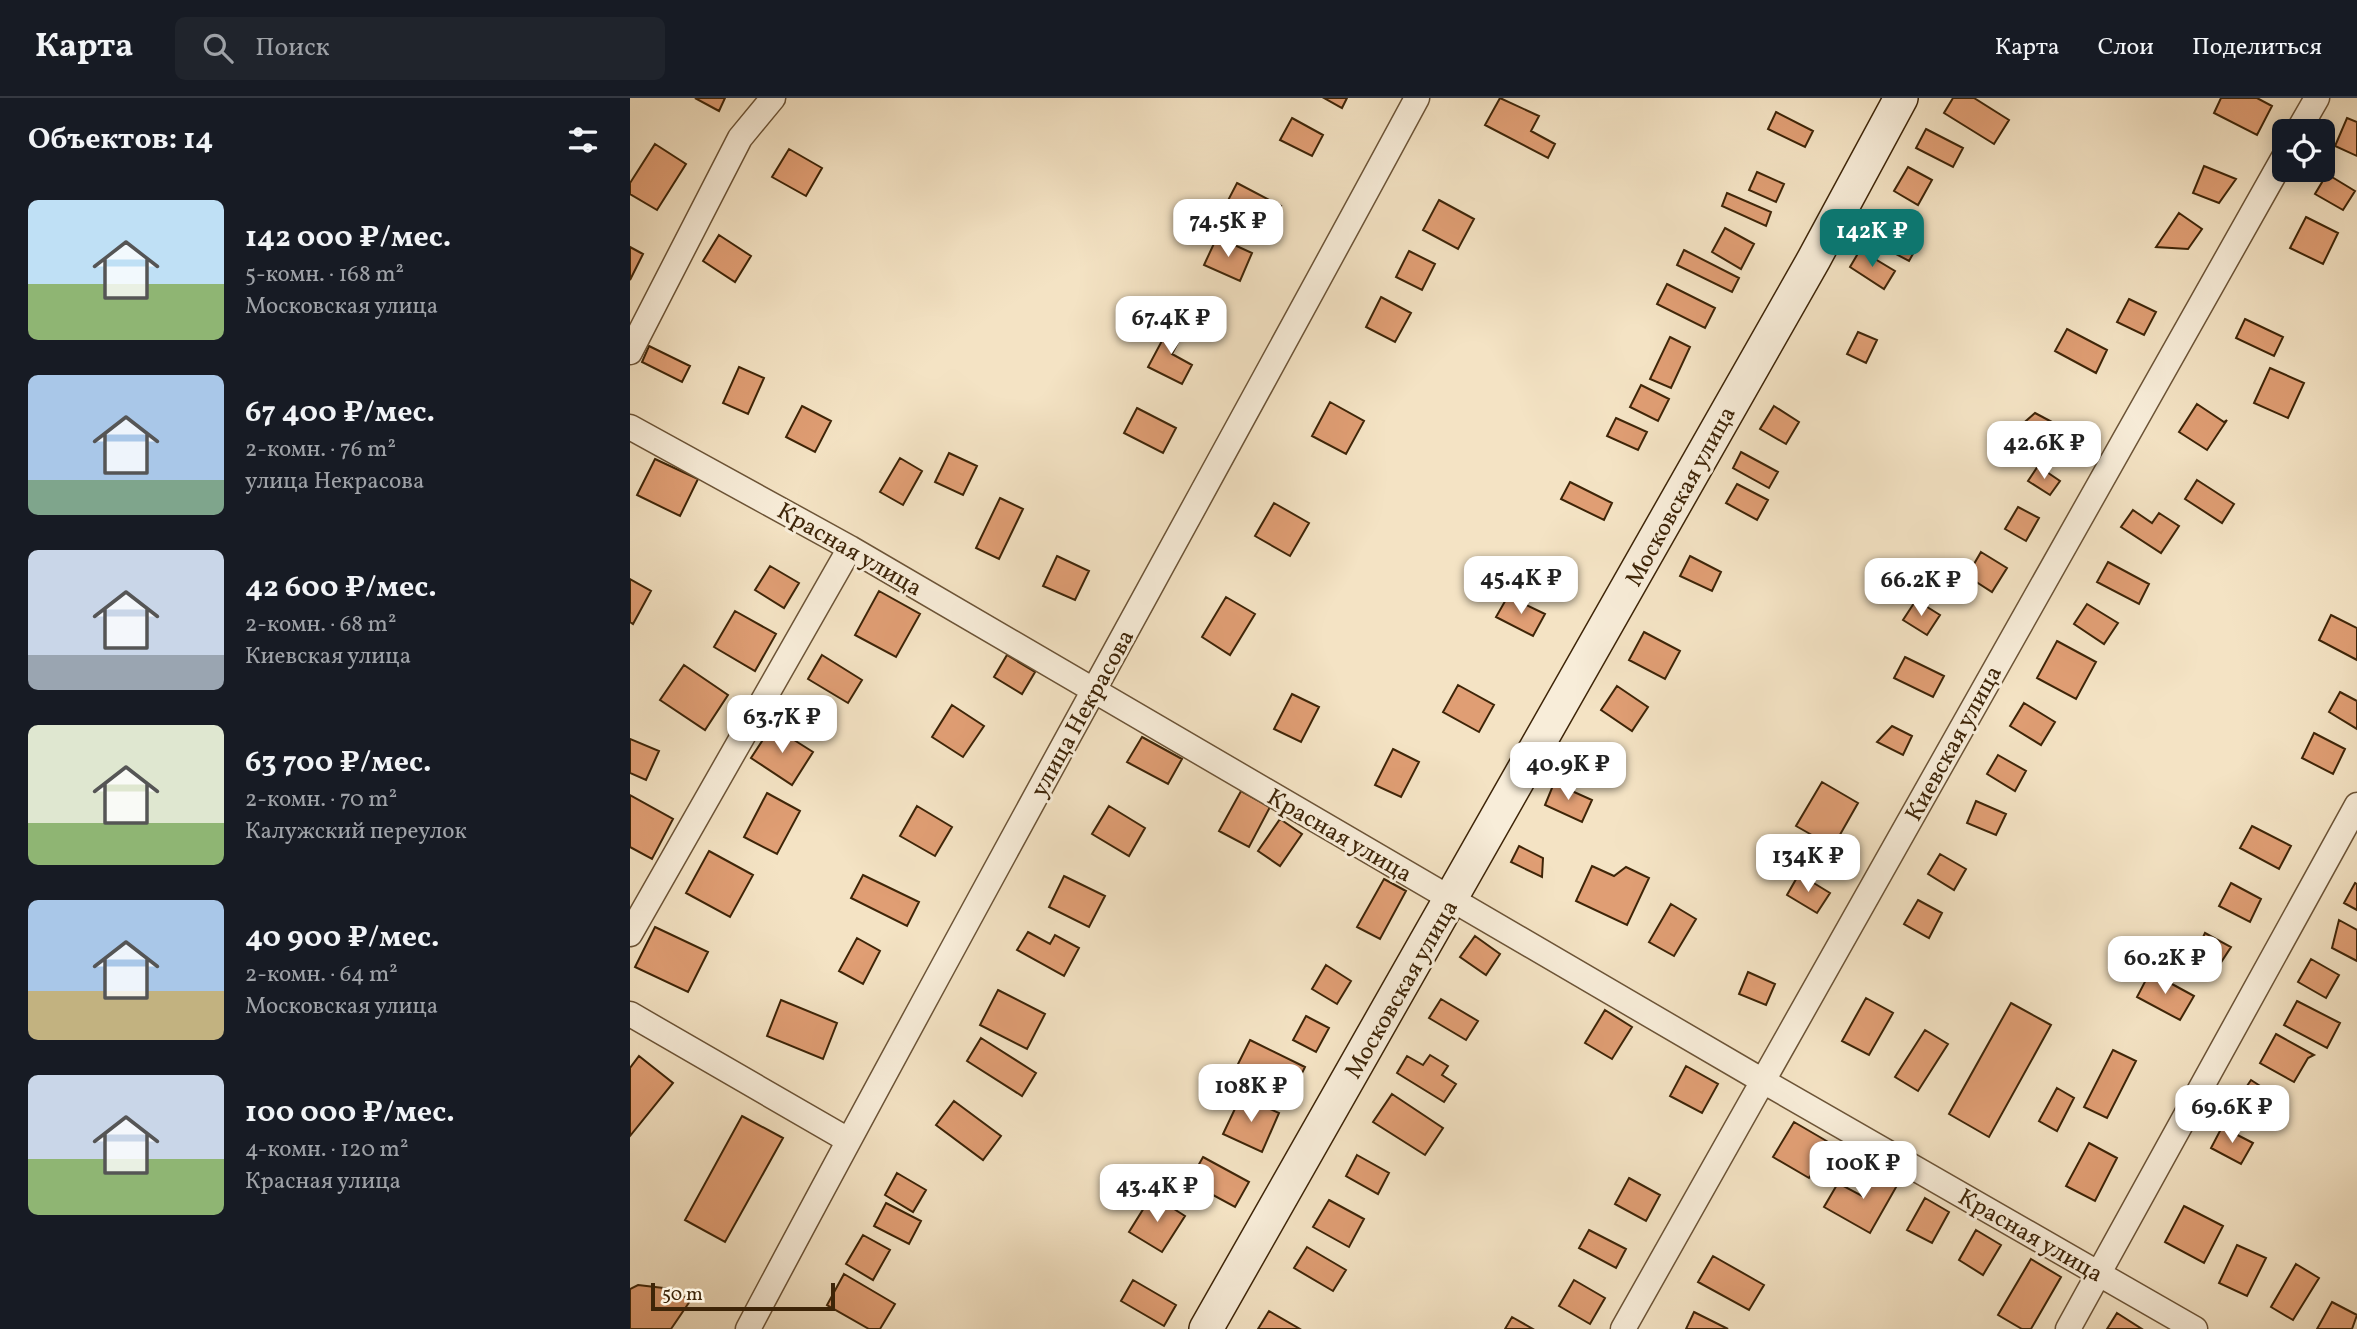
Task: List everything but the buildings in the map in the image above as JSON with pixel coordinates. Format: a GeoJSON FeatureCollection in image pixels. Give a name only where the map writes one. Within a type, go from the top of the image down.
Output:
{"type":"FeatureCollection","features":[{"type":"Feature","properties":{"kind":"main road","name":"Московская улица"},"geometry":{"type":"LineString","coordinates":[[1206,1329],[1814,259],[1900,98]]}},
{"type":"Feature","properties":{"kind":"street"},"geometry":{"type":"LineString","coordinates":[[630,352],[740,138],[773,98]]}},
{"type":"Feature","properties":{"kind":"street","name":"улица Некрасова"},"geometry":{"type":"LineString","coordinates":[[748,1329],[930,985],[1096,691],[1417,98]]}},
{"type":"Feature","properties":{"kind":"street"},"geometry":{"type":"LineString","coordinates":[[2305,119],[2317,98]]}},
{"type":"Feature","properties":{"kind":"street","name":"Киевская улица"},"geometry":{"type":"LineString","coordinates":[[1623,1329],[2272,178]]}},
{"type":"Feature","properties":{"kind":"street","name":"Красная улица"},"geometry":{"type":"LineString","coordinates":[[630,427],[850,548],[1763,1081],[2195,1329]]}},
{"type":"Feature","properties":{"kind":"street"},"geometry":{"type":"LineString","coordinates":[[630,934],[850,548]]}},
{"type":"Feature","properties":{"kind":"street"},"geometry":{"type":"LineString","coordinates":[[2068,1329],[2357,805]]}},
{"type":"Feature","properties":{"kind":"street"},"geometry":{"type":"LineString","coordinates":[[630,1014],[848,1140]]}}]}
